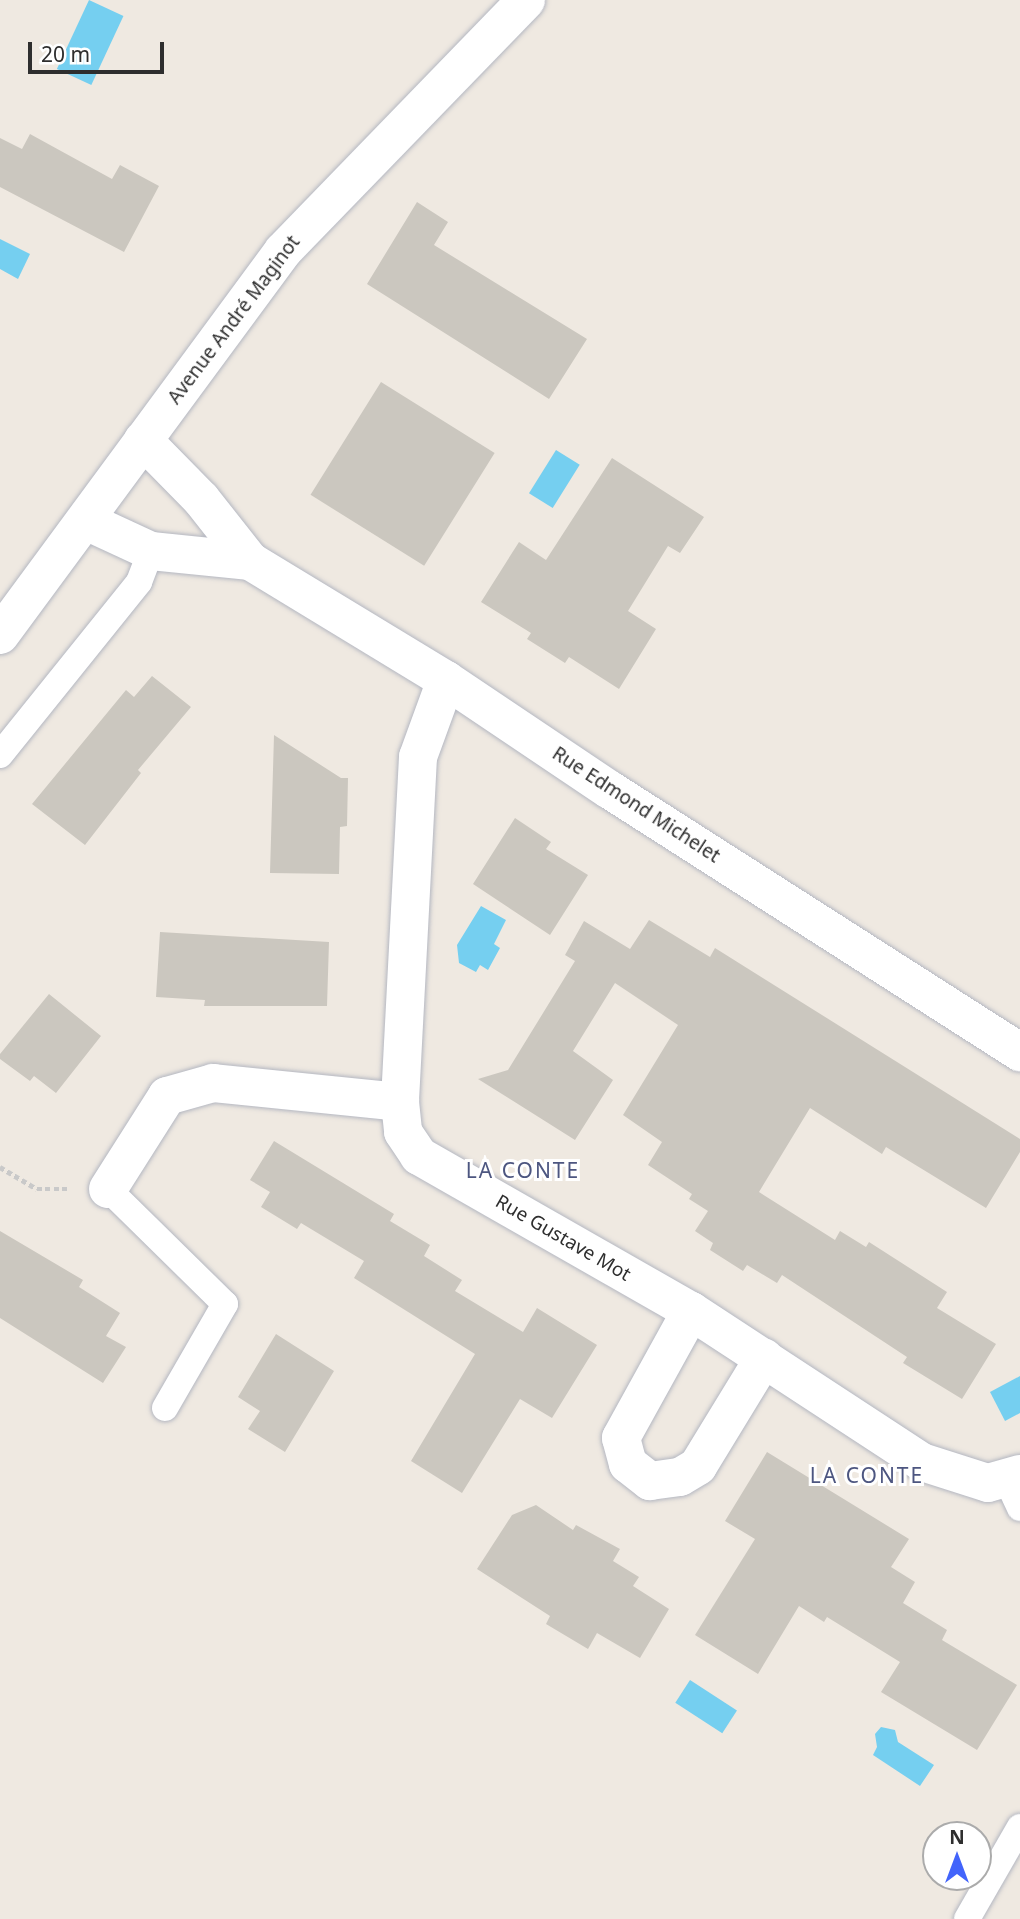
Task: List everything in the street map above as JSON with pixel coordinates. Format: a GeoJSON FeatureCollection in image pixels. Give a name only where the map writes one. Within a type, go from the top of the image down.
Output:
{"type":"FeatureCollection","features":[{"type":"Feature","properties":{"kind":"street","name":"Avenue André Maginot"},"geometry":{"type":"LineString","coordinates":[[0,635],[283,251],[526,0]]}},
{"type":"Feature","properties":{"kind":"street","name":"Rue Edmond Michelet"},"geometry":{"type":"LineString","coordinates":[[143,440],[201,499],[250,561],[446,680],[610,790],[1020,1052]]}},
{"type":"Feature","properties":{"kind":"street"},"geometry":{"type":"LineString","coordinates":[[162,552],[201,499]]}},
{"type":"Feature","properties":{"kind":"street","name":"Rue Edmond Michelet"},"geometry":{"type":"LineString","coordinates":[[86,521],[162,552],[250,561]]}},
{"type":"Feature","properties":{"kind":"street","name":"Rue Gustave Mot"},"geometry":{"type":"LineString","coordinates":[[446,680],[418,757],[400,1102],[403,1132],[419,1156],[691,1311],[922,1462],[988,1483],[1015,1486]]}},
{"type":"Feature","properties":{"kind":"street"},"geometry":{"type":"LineString","coordinates":[[108,1189],[167,1096],[213,1083],[400,1102]]}},
{"type":"Feature","properties":{"kind":"street"},"geometry":{"type":"LineString","coordinates":[[691,1311],[621,1438],[628,1464],[650,1481],[680,1477],[698,1466],[764,1358]]}},
{"type":"Feature","properties":{"kind":"lane"},"geometry":{"type":"LineString","coordinates":[[0,755],[162,552]]}},
{"type":"Feature","properties":{"kind":"lane"},"geometry":{"type":"LineString","coordinates":[[108,1189],[225,1304],[165,1408]]}},
{"type":"Feature","properties":{"kind":"lane"},"geometry":{"type":"LineString","coordinates":[[967,1919],[1020,1827]]}},
{"type":"Feature","properties":{"kind":"path"},"geometry":{"type":"LineString","coordinates":[[0,1167],[37,1189],[108,1189]]}},
{"type":"Feature","properties":{"kind":"water"},"geometry":{"type":"Polygon","coordinates":[[[89,0],[123,16],[91,85],[57,69],[89,0]]]}},
{"type":"Feature","properties":{"kind":"water"},"geometry":{"type":"Polygon","coordinates":[[[0,239],[30,254],[18,279],[0,269],[0,239]]]}},
{"type":"Feature","properties":{"kind":"water"},"geometry":{"type":"Polygon","coordinates":[[[556,450],[580,465],[553,508],[529,493],[556,450]]]}},
{"type":"Feature","properties":{"kind":"water"},"geometry":{"type":"Polygon","coordinates":[[[481,906],[506,920],[494,944],[500,948],[488,970],[480,965],[476,972],[459,963],[457,945],[481,906]]]}},
{"type":"Feature","properties":{"kind":"water"},"geometry":{"type":"Polygon","coordinates":[[[1020,1376],[1020,1413],[1005,1421],[990,1392],[1020,1376]]]}},
{"type":"Feature","properties":{"kind":"water"},"geometry":{"type":"Polygon","coordinates":[[[690,1680],[737,1710],[722,1733],[675,1703],[690,1680]]]}},
{"type":"Feature","properties":{"kind":"water"},"geometry":{"type":"Polygon","coordinates":[[[881,1727],[895,1730],[898,1742],[934,1765],[920,1786],[873,1755],[877,1747],[875,1734],[881,1727]]]}},
{"type":"Feature","properties":{"kind":"building"},"geometry":{"type":"Polygon","coordinates":[[[30,134],[112,179],[120,165],[159,186],[124,252],[0,187],[0,138],[22,149],[30,134]]]}},
{"type":"Feature","properties":{"kind":"building"},"geometry":{"type":"Polygon","coordinates":[[[417,202],[448,222],[434,245],[587,339],[549,399],[367,284],[417,202]]]}},
{"type":"Feature","properties":{"kind":"building"},"geometry":{"type":"Polygon","coordinates":[[[381,382],[495,453],[424,566],[311,495],[381,382]]]}},
{"type":"Feature","properties":{"kind":"building"},"geometry":{"type":"Polygon","coordinates":[[[612,458],[704,517],[680,553],[668,546],[628,611],[656,629],[619,689],[569,657],[565,663],[527,639],[531,633],[481,602],[519,542],[546,560],[612,458]]]}},
{"type":"Feature","properties":{"kind":"building"},"geometry":{"type":"Polygon","coordinates":[[[152,676],[191,707],[138,770],[141,773],[85,845],[32,804],[126,690],[134,697],[152,676]]]}},
{"type":"Feature","properties":{"kind":"building"},"geometry":{"type":"Polygon","coordinates":[[[274,735],[341,778],[348,778],[347,826],[340,827],[339,874],[270,873],[274,735]]]}},
{"type":"Feature","properties":{"kind":"building"},"geometry":{"type":"Polygon","coordinates":[[[515,818],[551,842],[546,849],[588,875],[550,935],[473,884],[515,818]]]}},
{"type":"Feature","properties":{"kind":"building"},"geometry":{"type":"Polygon","coordinates":[[[649,920],[710,957],[715,948],[1020,1139],[1020,1152],[986,1208],[886,1147],[882,1154],[810,1108],[759,1192],[835,1240],[840,1231],[866,1247],[869,1242],[947,1292],[937,1308],[996,1344],[962,1399],[903,1363],[907,1357],[782,1275],[777,1283],[747,1265],[743,1271],[710,1250],[713,1243],[695,1231],[708,1211],[689,1199],[692,1194],[648,1165],[662,1142],[623,1115],[678,1025],[615,983],[573,1051],[613,1080],[575,1140],[478,1079],[508,1070],[575,961],[565,955],[584,921],[630,949],[649,920]]]}},
{"type":"Feature","properties":{"kind":"building"},"geometry":{"type":"Polygon","coordinates":[[[160,932],[329,942],[327,1006],[204,1006],[205,1000],[156,997],[160,932]]]}},
{"type":"Feature","properties":{"kind":"building"},"geometry":{"type":"Polygon","coordinates":[[[49,994],[101,1036],[56,1093],[34,1076],[30,1081],[0,1059],[0,1054],[49,994]]]}},
{"type":"Feature","properties":{"kind":"building"},"geometry":{"type":"Polygon","coordinates":[[[274,1141],[394,1214],[390,1221],[430,1245],[424,1256],[462,1280],[455,1291],[523,1332],[537,1308],[597,1345],[552,1418],[520,1399],[462,1493],[411,1461],[475,1354],[354,1278],[364,1261],[301,1223],[297,1229],[261,1207],[270,1192],[250,1180],[274,1141]]]}},
{"type":"Feature","properties":{"kind":"building"},"geometry":{"type":"Polygon","coordinates":[[[0,1231],[83,1280],[79,1287],[120,1313],[106,1336],[126,1347],[103,1383],[0,1318],[0,1231]]]}},
{"type":"Feature","properties":{"kind":"building"},"geometry":{"type":"Polygon","coordinates":[[[276,1334],[334,1371],[285,1452],[248,1429],[260,1411],[238,1397],[276,1334]]]}},
{"type":"Feature","properties":{"kind":"building"},"geometry":{"type":"Polygon","coordinates":[[[767,1452],[909,1539],[891,1567],[915,1582],[903,1603],[947,1630],[942,1640],[1017,1685],[977,1750],[881,1692],[900,1662],[827,1617],[824,1622],[799,1606],[758,1674],[695,1635],[755,1539],[725,1521],[767,1452]]]}},
{"type":"Feature","properties":{"kind":"building"},"geometry":{"type":"Polygon","coordinates":[[[536,1505],[573,1530],[576,1525],[620,1549],[613,1561],[639,1577],[633,1586],[669,1609],[640,1658],[597,1633],[588,1649],[546,1624],[550,1616],[477,1569],[512,1515],[536,1505]]]}},
{"type":"Feature","properties":{"kind":"district","name":"LA CONTE"},"geometry":{"type":"Point","coordinates":[523,1170]}},
{"type":"Feature","properties":{"kind":"district","name":"LA CONTE"},"geometry":{"type":"Point","coordinates":[867,1475]}}]}
